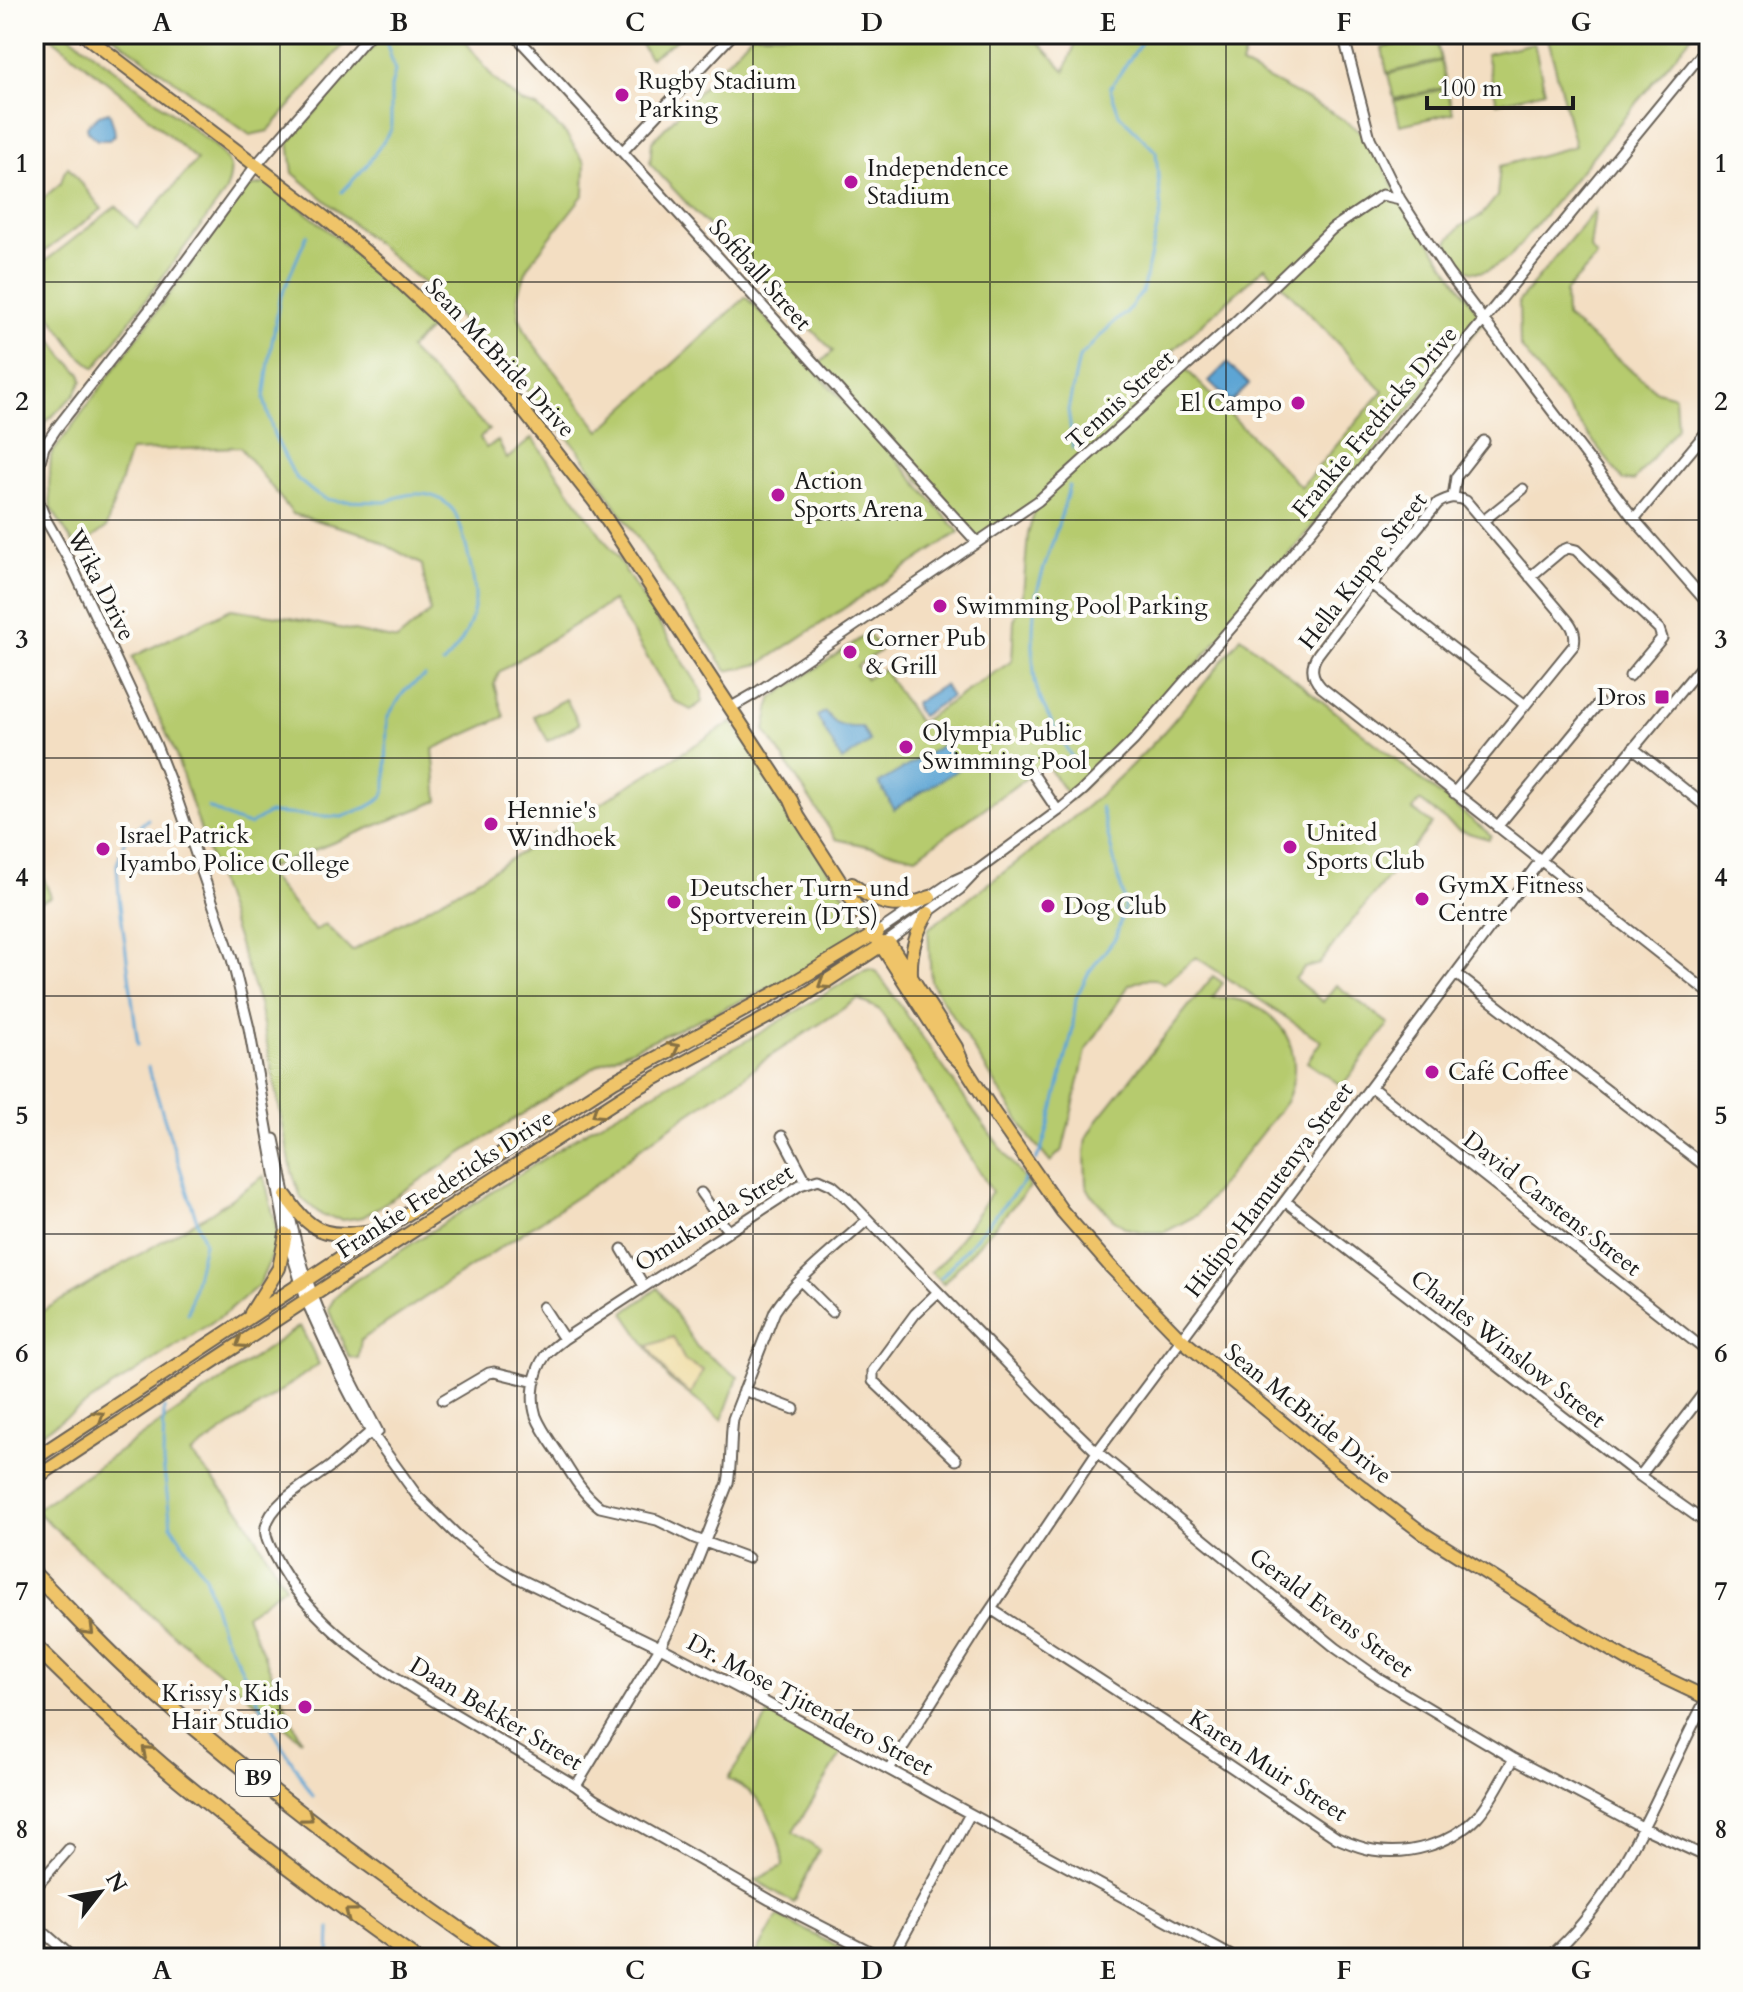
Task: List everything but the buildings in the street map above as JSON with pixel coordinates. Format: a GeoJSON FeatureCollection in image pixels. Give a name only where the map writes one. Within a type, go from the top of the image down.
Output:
{"type":"FeatureCollection","features":[{"type":"Feature","properties":{"kind":"highway","name":"B9"},"geometry":{"type":"LineString","coordinates":[[34,1574],[128,1668],[275,1792],[426,1907],[501,1958]]}},
{"type":"Feature","properties":{"kind":"highway","name":"B9"},"geometry":{"type":"LineString","coordinates":[[34,1645],[180,1780],[359,1920],[414,1958]]}},
{"type":"Feature","properties":{"kind":"main road","name":"Sean McBride Drive"},"geometry":{"type":"LineString","coordinates":[[83,34],[257,164],[392,274],[441,320],[519,405],[595,502],[791,800],[798,816],[881,938],[911,975],[1018,1150],[1062,1211],[1181,1339],[1340,1470],[1424,1534],[1637,1665],[1708,1697]]}},
{"type":"Feature","properties":{"kind":"main road"},"geometry":{"type":"LineString","coordinates":[[90,34],[100,47]]}},
{"type":"Feature","properties":{"kind":"main road","name":"Sean McBride Drive"},"geometry":{"type":"LineString","coordinates":[[791,800],[808,817],[852,884],[949,1051],[964,1066]]}},
{"type":"Feature","properties":{"kind":"main road"},"geometry":{"type":"LineString","coordinates":[[852,884],[864,895],[883,904],[906,905],[930,897]]}},
{"type":"Feature","properties":{"kind":"main road"},"geometry":{"type":"LineString","coordinates":[[911,975],[910,958],[915,939],[928,913]]}},
{"type":"Feature","properties":{"kind":"main road","name":"Frankie Fredericks Drive"},"geometry":{"type":"LineString","coordinates":[[34,1459],[614,1081],[881,938]]}},
{"type":"Feature","properties":{"kind":"main road","name":"Frankie Fredericks Drive"},"geometry":{"type":"LineString","coordinates":[[34,1479],[628,1093],[793,1003],[881,938]]}},
{"type":"Feature","properties":{"kind":"main road"},"geometry":{"type":"LineString","coordinates":[[286,1196],[306,1221],[328,1233],[343,1235],[384,1229]]}},
{"type":"Feature","properties":{"kind":"main road"},"geometry":{"type":"LineString","coordinates":[[247,1319],[279,1268],[286,1234]]}},
{"type":"Feature","properties":{"kind":"street","name":"Wika Drive"},"geometry":{"type":"LineString","coordinates":[[304,1282],[286,1234],[249,1028],[232,959],[155,743],[71,564],[40,508],[35,485],[44,447],[56,429],[158,299],[257,164],[370,34]]}},
{"type":"Feature","properties":{"kind":"street","name":"Softball Street"},"geometry":{"type":"LineString","coordinates":[[514,34],[977,542]]}},
{"type":"Feature","properties":{"kind":"street"},"geometry":{"type":"LineString","coordinates":[[623,151],[733,34]]}},
{"type":"Feature","properties":{"kind":"street"},"geometry":{"type":"LineString","coordinates":[[1343,34],[1370,138],[1400,199],[1448,273],[1634,519],[1709,605]]}},
{"type":"Feature","properties":{"kind":"street","name":"Frankie Fredricks Drive"},"geometry":{"type":"LineString","coordinates":[[881,938],[928,913],[960,889],[978,870],[1083,790],[1134,740],[1244,613],[1709,45]]}},
{"type":"Feature","properties":{"kind":"street","name":"Tennis Street"},"geometry":{"type":"LineString","coordinates":[[730,708],[1054,488],[1332,229],[1382,195],[1400,199]]}},
{"type":"Feature","properties":{"kind":"street"},"geometry":{"type":"LineString","coordinates":[[1634,519],[1709,429]]}},
{"type":"Feature","properties":{"kind":"street"},"geometry":{"type":"LineString","coordinates":[[1453,497],[1456,477],[1484,441]]}},
{"type":"Feature","properties":{"kind":"street"},"geometry":{"type":"LineString","coordinates":[[1483,521],[1523,489]]}},
{"type":"Feature","properties":{"kind":"street","name":"Hella Kuppe Street"},"geometry":{"type":"LineString","coordinates":[[1454,793],[1574,645],[1575,638],[1568,621],[1466,501],[1449,497],[1438,503],[1312,662],[1314,680],[1454,793],[1709,993]]}},
{"type":"Feature","properties":{"kind":"street"},"geometry":{"type":"LineString","coordinates":[[1530,577],[1561,551],[1568,548],[1576,550],[1659,629],[1662,638],[1630,676]]}},
{"type":"Feature","properties":{"kind":"street"},"geometry":{"type":"LineString","coordinates":[[1371,584],[1524,704]]}},
{"type":"Feature","properties":{"kind":"street","name":"Hidipo Hamutenya Street"},"geometry":{"type":"LineString","coordinates":[[889,1769],[991,1609],[1097,1452],[1540,861],[1709,657]]}},
{"type":"Feature","properties":{"kind":"street"},"geometry":{"type":"LineString","coordinates":[[1497,827],[1599,703]]}},
{"type":"Feature","properties":{"kind":"street"},"geometry":{"type":"LineString","coordinates":[[1633,748],[1709,809]]}},
{"type":"Feature","properties":{"kind":"street"},"geometry":{"type":"LineString","coordinates":[[1033,774],[1058,811]]}},
{"type":"Feature","properties":{"kind":"street","name":"Frankie Fredricks Drive"},"geometry":{"type":"LineString","coordinates":[[881,938],[930,897],[953,881],[978,870]]}},
{"type":"Feature","properties":{"kind":"street"},"geometry":{"type":"LineString","coordinates":[[1456,974],[1709,1169]]}},
{"type":"Feature","properties":{"kind":"street","name":"Wika Drive"},"geometry":{"type":"LineString","coordinates":[[257,1074],[266,1101],[304,1282]]}},
{"type":"Feature","properties":{"kind":"street","name":"David Carstens Street"},"geometry":{"type":"LineString","coordinates":[[1371,1087],[1709,1353]]}},
{"type":"Feature","properties":{"kind":"street"},"geometry":{"type":"LineString","coordinates":[[782,1136],[806,1181]]}},
{"type":"Feature","properties":{"kind":"street","name":"Omukunda Street"},"geometry":{"type":"LineString","coordinates":[[535,1382],[544,1357],[564,1339],[806,1181],[819,1179],[828,1182],[848,1199],[1097,1452]]}},
{"type":"Feature","properties":{"kind":"street"},"geometry":{"type":"LineString","coordinates":[[701,1193],[728,1231]]}},
{"type":"Feature","properties":{"kind":"street","name":"Charles Winslow Street"},"geometry":{"type":"LineString","coordinates":[[1285,1201],[1640,1476],[1709,1525]]}},
{"type":"Feature","properties":{"kind":"street"},"geometry":{"type":"LineString","coordinates":[[576,1786],[674,1619],[728,1483],[733,1419],[775,1311],[801,1281],[867,1220]]}},
{"type":"Feature","properties":{"kind":"street"},"geometry":{"type":"LineString","coordinates":[[622,1249],[644,1286]]}},
{"type":"Feature","properties":{"kind":"street"},"geometry":{"type":"LineString","coordinates":[[801,1281],[832,1312]]}},
{"type":"Feature","properties":{"kind":"street","name":"Dr. Mose Tjitendero Street"},"geometry":{"type":"LineString","coordinates":[[304,1282],[373,1430],[391,1459],[425,1504],[487,1559],[518,1578],[660,1647],[889,1769],[1235,1958]]}},
{"type":"Feature","properties":{"kind":"street"},"geometry":{"type":"LineString","coordinates":[[938,1292],[915,1314],[873,1371],[873,1381],[956,1460]]}},
{"type":"Feature","properties":{"kind":"street"},"geometry":{"type":"LineString","coordinates":[[543,1307],[564,1339]]}},
{"type":"Feature","properties":{"kind":"street"},"geometry":{"type":"LineString","coordinates":[[443,1400],[494,1372],[535,1382],[535,1413],[540,1424],[593,1502],[600,1507],[657,1520],[748,1558]]}},
{"type":"Feature","properties":{"kind":"street"},"geometry":{"type":"LineString","coordinates":[[1640,1476],[1709,1386]]}},
{"type":"Feature","properties":{"kind":"street"},"geometry":{"type":"LineString","coordinates":[[744,1390],[794,1409]]}},
{"type":"Feature","properties":{"kind":"street","name":"Daan Bekker Street"},"geometry":{"type":"LineString","coordinates":[[373,1430],[275,1509],[265,1529],[266,1538],[281,1568],[318,1616],[356,1649],[424,1695],[595,1800],[770,1900],[883,1958]]}},
{"type":"Feature","properties":{"kind":"street","name":"Gerald Evens Street"},"geometry":{"type":"LineString","coordinates":[[1097,1452],[1336,1648],[1380,1679],[1514,1759],[1642,1827]]}},
{"type":"Feature","properties":{"kind":"street","name":"Karen Muir Street"},"geometry":{"type":"LineString","coordinates":[[991,1609],[1337,1838],[1361,1847],[1385,1851],[1424,1848],[1452,1836],[1478,1816],[1514,1759]]}},
{"type":"Feature","properties":{"kind":"street"},"geometry":{"type":"LineString","coordinates":[[1548,1958],[1601,1898],[1642,1827],[1708,1697]]}},
{"type":"Feature","properties":{"kind":"street"},"geometry":{"type":"LineString","coordinates":[[892,1958],[970,1814]]}},
{"type":"Feature","properties":{"kind":"street"},"geometry":{"type":"LineString","coordinates":[[1642,1827],[1709,1858]]}},
{"type":"Feature","properties":{"kind":"street"},"geometry":{"type":"LineString","coordinates":[[34,1889],[69,1849]]}},
{"type":"Feature","properties":{"kind":"street"},"geometry":{"type":"LineString","coordinates":[[34,1924],[73,1958]]}},
{"type":"Feature","properties":{"kind":"green space"},"geometry":{"type":"Polygon","coordinates":[[[47,34],[68,34],[213,144],[224,156],[231,172],[225,193],[95,368],[78,354],[34,293],[34,270],[116,206],[137,228],[197,160],[47,34]]]}},
{"type":"Feature","properties":{"kind":"green space"},"geometry":{"type":"Polygon","coordinates":[[[110,34],[353,34],[268,131],[250,135],[110,34]]]}},
{"type":"Feature","properties":{"kind":"green space"},"geometry":{"type":"Polygon","coordinates":[[[384,34],[460,34],[494,79],[521,102],[537,107],[566,134],[585,163],[584,194],[528,266],[518,296],[519,317],[529,338],[600,431],[746,297],[876,436],[959,532],[760,664],[727,671],[577,448],[479,336],[430,289],[293,173],[289,142],[384,34]]]}},
{"type":"Feature","properties":{"kind":"green space"},"geometry":{"type":"Polygon","coordinates":[[[634,34],[685,34],[650,58],[634,34]]]}},
{"type":"Feature","properties":{"kind":"green space"},"geometry":{"type":"Polygon","coordinates":[[[752,34],[1031,34],[1065,71],[1077,39],[1083,34],[1250,34],[1241,65],[1333,113],[1370,138],[1400,199],[1484,321],[1144,728],[1071,800],[1046,764],[916,857],[836,839],[765,730],[771,699],[864,636],[870,635],[880,651],[857,666],[866,679],[883,669],[919,723],[1012,661],[1014,621],[1023,594],[1028,534],[1037,503],[977,542],[816,367],[833,351],[650,164],[652,142],[752,34]],[[1265,267],[1172,351],[1301,487],[1383,391],[1265,267]]]}},
{"type":"Feature","properties":{"kind":"green space"},"geometry":{"type":"Polygon","coordinates":[[[1547,34],[1693,34],[1509,258],[1486,271],[1472,271],[1457,262],[1448,240],[1461,226],[1481,216],[1497,196],[1500,166],[1575,146],[1547,34]]]}},
{"type":"Feature","properties":{"kind":"green space"},"geometry":{"type":"Polygon","coordinates":[[[1435,35],[1441,60],[1387,73],[1382,48],[1435,35]]]}},
{"type":"Feature","properties":{"kind":"green space"},"geometry":{"type":"Polygon","coordinates":[[[1534,43],[1545,91],[1497,103],[1486,54],[1534,43]]]}},
{"type":"Feature","properties":{"kind":"green space"},"geometry":{"type":"Polygon","coordinates":[[[1441,61],[1447,87],[1394,99],[1388,74],[1441,61]]]}},
{"type":"Feature","properties":{"kind":"green space"},"geometry":{"type":"Polygon","coordinates":[[[1447,88],[1453,113],[1400,125],[1394,101],[1447,88]]]}},
{"type":"Feature","properties":{"kind":"green space"},"geometry":{"type":"Polygon","coordinates":[[[68,167],[102,209],[34,259],[34,206],[61,183],[68,167]]]}},
{"type":"Feature","properties":{"kind":"green space"},"geometry":{"type":"Polygon","coordinates":[[[268,183],[436,323],[409,349],[489,430],[480,438],[486,448],[498,441],[507,459],[532,438],[616,556],[702,691],[702,702],[691,710],[673,700],[613,601],[499,672],[494,685],[504,717],[433,749],[438,801],[264,870],[315,931],[325,924],[352,951],[483,876],[732,722],[866,928],[786,981],[601,1063],[363,1217],[343,1220],[323,1216],[301,1198],[292,1172],[259,1004],[174,750],[132,657],[231,609],[397,640],[430,612],[422,565],[366,534],[293,514],[240,447],[130,451],[106,528],[77,549],[51,508],[49,487],[51,455],[248,187],[268,183]]]}},
{"type":"Feature","properties":{"kind":"green space"},"geometry":{"type":"Polygon","coordinates":[[[1595,210],[1590,248],[1597,257],[1565,292],[1566,317],[1657,391],[1675,396],[1677,427],[1634,481],[1623,480],[1520,346],[1519,301],[1595,210]]]}},
{"type":"Feature","properties":{"kind":"green space"},"geometry":{"type":"Polygon","coordinates":[[[34,314],[64,357],[81,374],[82,381],[75,394],[41,427],[34,413],[34,314]]]}},
{"type":"Feature","properties":{"kind":"green space"},"geometry":{"type":"Polygon","coordinates":[[[1241,637],[1491,835],[1489,839],[1458,830],[1420,801],[1413,810],[1432,824],[1319,964],[1304,968],[1295,979],[1323,1002],[1336,985],[1389,1024],[1342,1086],[1307,1062],[1321,1041],[1196,957],[1164,984],[1155,979],[1144,979],[1129,985],[1086,1051],[1063,1149],[1050,1162],[1030,1138],[931,982],[928,929],[1048,838],[1133,764],[1170,725],[1241,637]]]}},
{"type":"Feature","properties":{"kind":"green space"},"geometry":{"type":"Polygon","coordinates":[[[566,699],[579,724],[548,741],[534,716],[566,699]]]}},
{"type":"Feature","properties":{"kind":"green space"},"geometry":{"type":"Polygon","coordinates":[[[34,854],[51,897],[34,904],[34,854]]]}},
{"type":"Feature","properties":{"kind":"green space"},"geometry":{"type":"Polygon","coordinates":[[[870,969],[877,972],[1030,1187],[943,1284],[931,1272],[947,1257],[992,1192],[880,1010],[858,999],[760,1063],[638,1150],[605,1178],[361,1340],[358,1359],[349,1357],[328,1309],[336,1296],[354,1281],[588,1130],[870,969]]]}},
{"type":"Feature","properties":{"kind":"green space"},"geometry":{"type":"Polygon","coordinates":[[[1213,976],[1223,983],[1212,998],[1230,998],[1262,1010],[1275,1020],[1285,1034],[1292,1049],[1294,1066],[1290,1092],[1286,1102],[1197,1215],[1165,1232],[1126,1228],[1112,1218],[1086,1185],[1087,1138],[1099,1118],[1213,976]]]}},
{"type":"Feature","properties":{"kind":"green space"},"geometry":{"type":"Polygon","coordinates":[[[264,1176],[279,1240],[259,1285],[223,1315],[34,1438],[34,1316],[212,1212],[264,1176]]]}},
{"type":"Feature","properties":{"kind":"green space"},"geometry":{"type":"Polygon","coordinates":[[[658,1288],[697,1347],[738,1377],[722,1420],[669,1379],[624,1313],[658,1288]]]}},
{"type":"Feature","properties":{"kind":"green space"},"geometry":{"type":"Polygon","coordinates":[[[300,1326],[319,1364],[191,1454],[242,1513],[285,1586],[246,1615],[301,1740],[150,1615],[35,1510],[300,1326]]]}},
{"type":"Feature","properties":{"kind":"green space"},"geometry":{"type":"Polygon","coordinates":[[[769,1714],[842,1753],[793,1832],[819,1850],[794,1903],[756,1880],[783,1866],[780,1847],[769,1816],[757,1799],[728,1779],[769,1714]]]}},
{"type":"Feature","properties":{"kind":"green space"},"geometry":{"type":"Polygon","coordinates":[[[778,1916],[848,1952],[845,1958],[754,1958],[778,1916]]]}},
{"type":"Feature","properties":{"kind":"sand"},"geometry":{"type":"Polygon","coordinates":[[[673,1337],[685,1361],[703,1370],[691,1394],[670,1378],[648,1346],[673,1337]]]}},
{"type":"Feature","properties":{"kind":"water"},"geometry":{"type":"Polygon","coordinates":[[[109,112],[115,135],[109,140],[97,140],[88,132],[87,126],[99,115],[109,112]]]}},
{"type":"Feature","properties":{"kind":"water"},"geometry":{"type":"Polygon","coordinates":[[[1227,363],[1249,384],[1231,402],[1209,381],[1227,363]]]}},
{"type":"Feature","properties":{"kind":"water"},"geometry":{"type":"Polygon","coordinates":[[[944,685],[951,697],[921,716],[914,704],[944,685]]]}},
{"type":"Feature","properties":{"kind":"water"},"geometry":{"type":"Polygon","coordinates":[[[825,712],[841,726],[862,727],[870,742],[842,761],[817,716],[825,712]]]}},
{"type":"Feature","properties":{"kind":"water"},"geometry":{"type":"Polygon","coordinates":[[[944,744],[959,769],[894,809],[879,783],[944,744]]]}},
{"type":"Feature","properties":{"kind":"waterway"},"geometry":{"type":"LineString","coordinates":[[342,192],[367,165],[391,130],[391,87],[395,71],[384,34]]}},
{"type":"Feature","properties":{"kind":"waterway"},"geometry":{"type":"LineString","coordinates":[[1073,448],[1068,410],[1079,358],[1126,313],[1142,292],[1161,211],[1156,152],[1119,114],[1110,88],[1147,34]]}},
{"type":"Feature","properties":{"kind":"waterway"},"geometry":{"type":"LineString","coordinates":[[307,235],[279,301],[270,354],[264,399],[274,435],[295,477],[326,499],[386,502],[421,494],[438,498],[453,510],[468,553],[475,599],[465,635],[443,664]]}},
{"type":"Feature","properties":{"kind":"waterway"},"geometry":{"type":"LineString","coordinates":[[1069,486],[1037,592],[1033,655],[1037,690],[1050,720],[1077,766]]}},
{"type":"Feature","properties":{"kind":"waterway"},"geometry":{"type":"LineString","coordinates":[[208,807],[249,825],[269,813],[342,817],[370,806],[382,798],[386,788],[387,718],[405,690],[425,676]]}},
{"type":"Feature","properties":{"kind":"waterway"},"geometry":{"type":"LineString","coordinates":[[1036,1160],[1050,1122],[1072,1033],[1076,998],[1089,972],[1116,937],[1125,904],[1101,807]]}},
{"type":"Feature","properties":{"kind":"waterway"},"geometry":{"type":"LineString","coordinates":[[138,1045],[117,865],[125,839],[148,819]]}},
{"type":"Feature","properties":{"kind":"waterway"},"geometry":{"type":"LineString","coordinates":[[148,1067],[204,1243],[188,1313]]}},
{"type":"Feature","properties":{"kind":"waterway"},"geometry":{"type":"LineString","coordinates":[[941,1278],[1026,1176]]}},
{"type":"Feature","properties":{"kind":"waterway"},"geometry":{"type":"LineString","coordinates":[[164,1408],[163,1463],[171,1525],[205,1576],[221,1629],[277,1737],[313,1796]]}},
{"type":"Feature","properties":{"kind":"waterway"},"geometry":{"type":"LineString","coordinates":[[329,1958],[330,1928]]}},
{"type":"Feature","properties":{"kind":"place","name":"Rugby Stadium Parking"},"geometry":{"type":"Point","coordinates":[622,95]}},
{"type":"Feature","properties":{"kind":"place","name":"Independence Stadium"},"geometry":{"type":"Point","coordinates":[851,182]}},
{"type":"Feature","properties":{"kind":"place","name":"El Campo"},"geometry":{"type":"Point","coordinates":[1298,403]}},
{"type":"Feature","properties":{"kind":"place","name":"Action Sports Arena"},"geometry":{"type":"Point","coordinates":[778,495]}},
{"type":"Feature","properties":{"kind":"place","name":"Swimming Pool Parking"},"geometry":{"type":"Point","coordinates":[940,606]}},
{"type":"Feature","properties":{"kind":"place","name":"Corner Pub & Grill"},"geometry":{"type":"Point","coordinates":[850,652]}},
{"type":"Feature","properties":{"kind":"place","name":"Dros"},"geometry":{"type":"Point","coordinates":[1662,697]}},
{"type":"Feature","properties":{"kind":"place","name":"Olympia Public Swimming Pool"},"geometry":{"type":"Point","coordinates":[906,747]}},
{"type":"Feature","properties":{"kind":"place","name":"Hennie's Windhoek"},"geometry":{"type":"Point","coordinates":[491,824]}},
{"type":"Feature","properties":{"kind":"place","name":"United Sports Club"},"geometry":{"type":"Point","coordinates":[1290,847]}},
{"type":"Feature","properties":{"kind":"place","name":"Israel Patrick Iyambo Police College"},"geometry":{"type":"Point","coordinates":[103,849]}},
{"type":"Feature","properties":{"kind":"place","name":"GymX Fitness Centre"},"geometry":{"type":"Point","coordinates":[1422,899]}},
{"type":"Feature","properties":{"kind":"place","name":"Deutscher Turn- und Sportverein (DTS)"},"geometry":{"type":"Point","coordinates":[674,902]}},
{"type":"Feature","properties":{"kind":"place","name":"Dog Club"},"geometry":{"type":"Point","coordinates":[1048,906]}},
{"type":"Feature","properties":{"kind":"place","name":"Café Coffee"},"geometry":{"type":"Point","coordinates":[1432,1072]}},
{"type":"Feature","properties":{"kind":"place","name":"Krissy's Kids Hair Studio"},"geometry":{"type":"Point","coordinates":[305,1707]}}]}
